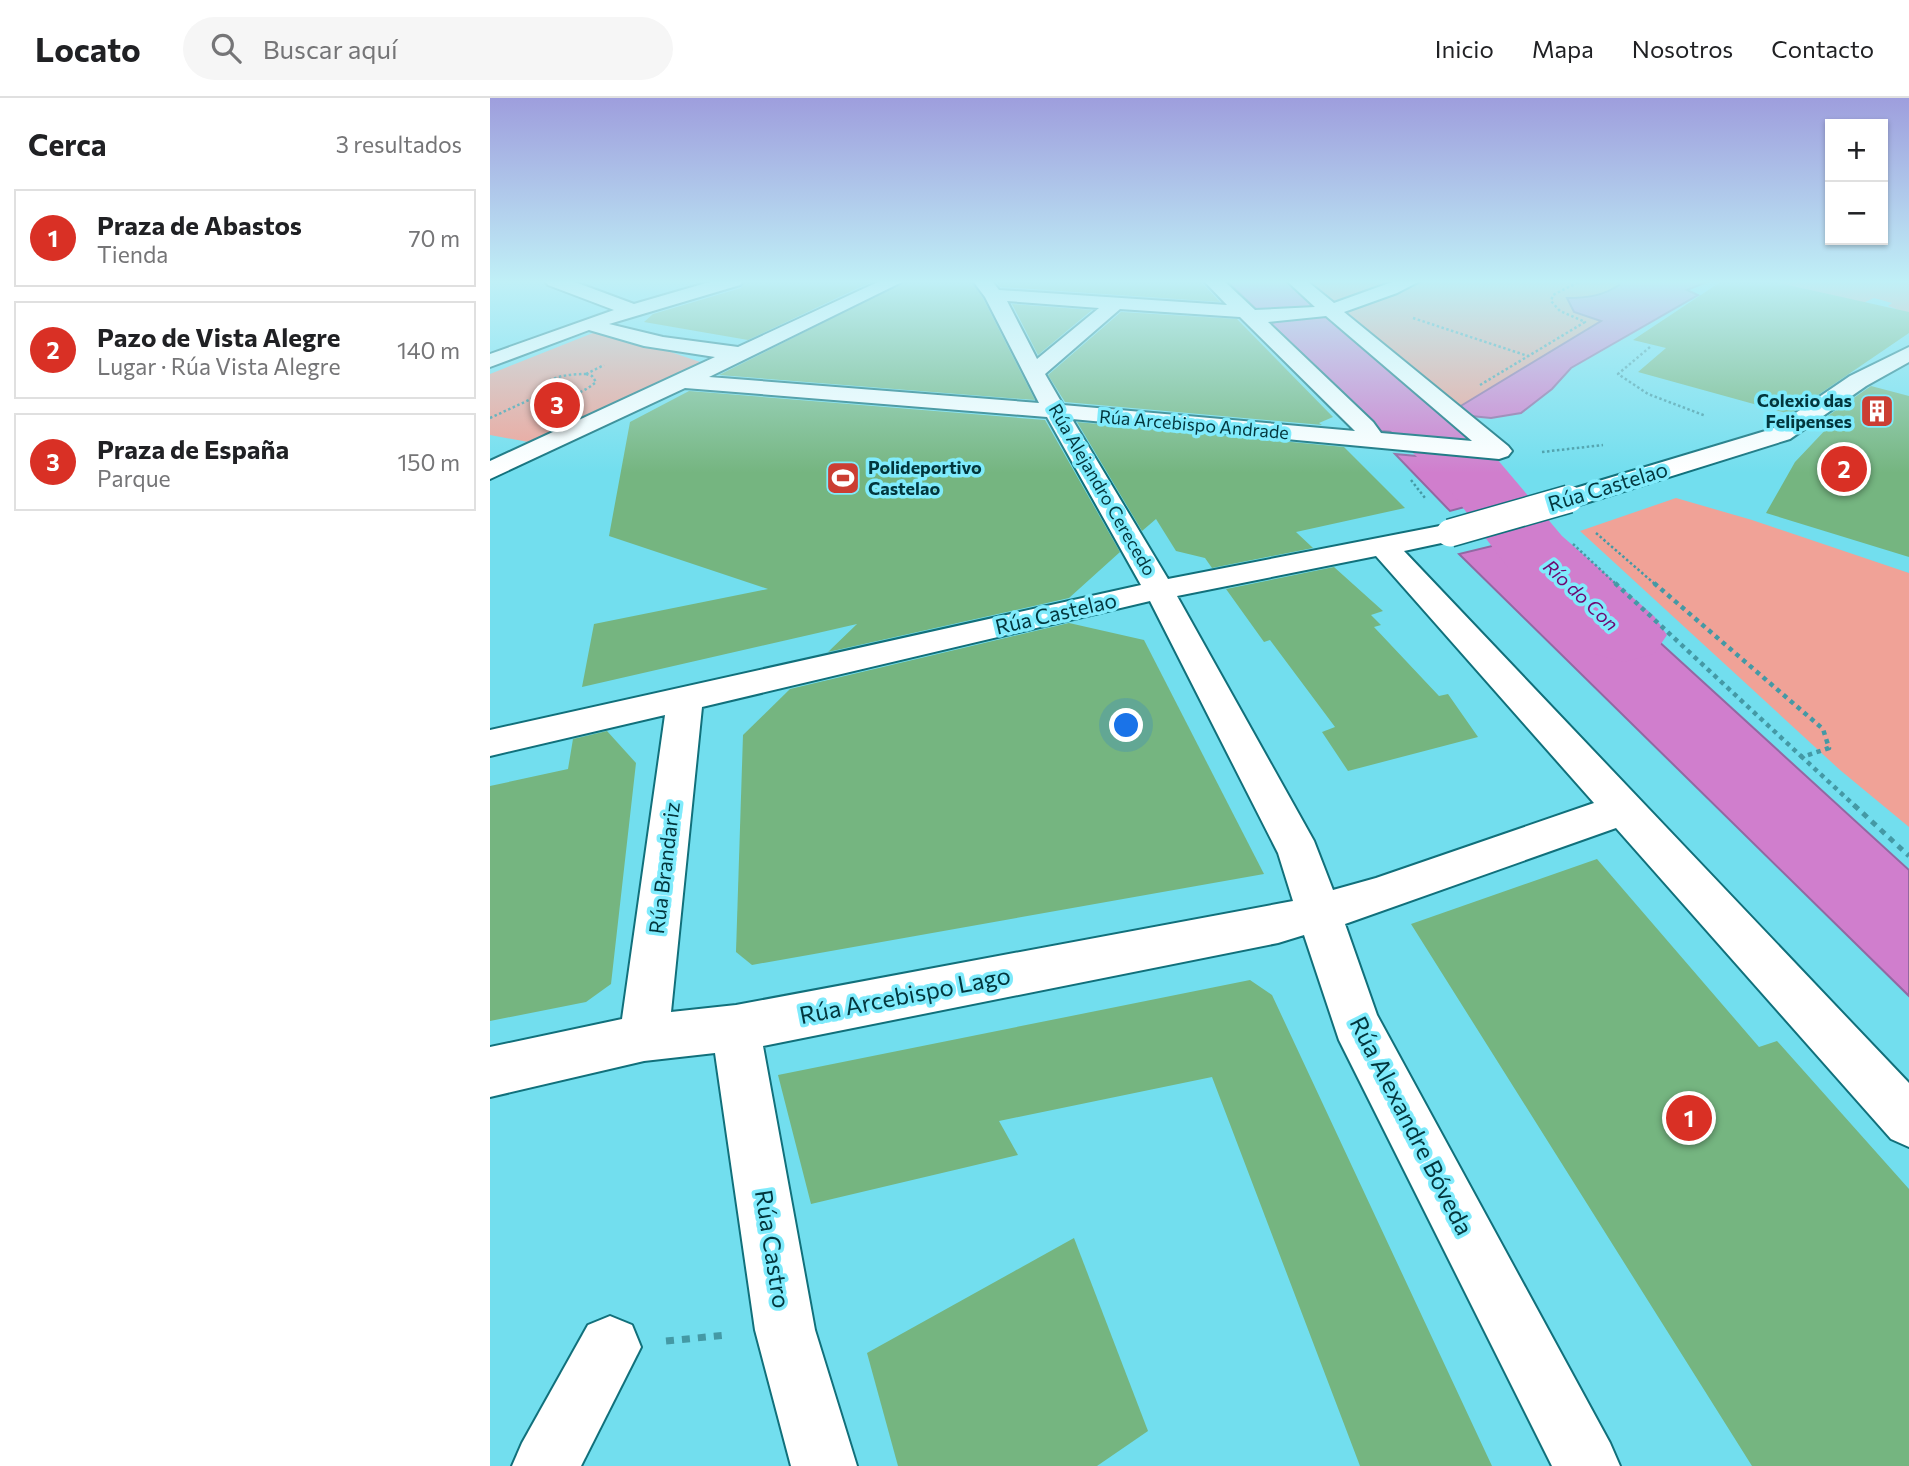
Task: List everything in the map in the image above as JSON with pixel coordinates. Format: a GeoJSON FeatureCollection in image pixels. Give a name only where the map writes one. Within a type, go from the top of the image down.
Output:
{"type":"FeatureCollection","features":[{"type":"Feature","properties":{"kind":"street"},"geometry":{"type":"LineString","coordinates":[[490,360],[531,345]]}},
{"type":"Feature","properties":{"kind":"street"},"geometry":{"type":"LineString","coordinates":[[675,345],[739,353]]}},
{"type":"Feature","properties":{"kind":"street"},"geometry":{"type":"LineString","coordinates":[[490,471],[502,455],[680,382],[757,345]]}},
{"type":"Feature","properties":{"kind":"street","name":"Rúa Alejandro Cerecedo"},"geometry":{"type":"LineString","coordinates":[[1018,345],[1159,590]]}},
{"type":"Feature","properties":{"kind":"street"},"geometry":{"type":"LineString","coordinates":[[1033,373],[1066,345]]}},
{"type":"Feature","properties":{"kind":"street"},"geometry":{"type":"LineString","coordinates":[[1279,345],[1365,427],[1374,440]]}},
{"type":"Feature","properties":{"kind":"street"},"geometry":{"type":"LineString","coordinates":[[1374,345],[1446,405]]}},
{"type":"Feature","properties":{"kind":"street","name":"Rúa Castelao"},"geometry":{"type":"LineString","coordinates":[[490,743],[1159,590],[1450,533],[1781,434],[1858,381],[1909,353]]}},
{"type":"Feature","properties":{"kind":"street","name":"Rúa Arcebispo Andrade"},"geometry":{"type":"LineString","coordinates":[[680,382],[1057,411],[1499,452],[1446,405]]}},
{"type":"Feature","properties":{"kind":"street"},"geometry":{"type":"LineString","coordinates":[[1383,546],[1909,1121]]}},
{"type":"Feature","properties":{"kind":"street","name":"Rúa Alexandre Bóveda"},"geometry":{"type":"LineString","coordinates":[[1159,590],[1300,853],[1356,1024],[1587,1466]]}},
{"type":"Feature","properties":{"kind":"street","name":"Rúa Brandariz"},"geometry":{"type":"LineString","coordinates":[[644,1038],[685,699]]}},
{"type":"Feature","properties":{"kind":"street","name":"Rúa Arcebispo Lago"},"geometry":{"type":"LineString","coordinates":[[490,1072],[644,1038],[736,1028],[1278,924],[1320,914],[1623,809]]}},
{"type":"Feature","properties":{"kind":"street","name":"Rúa Castro"},"geometry":{"type":"LineString","coordinates":[[736,1028],[785,1330],[824,1466]]}},
{"type":"Feature","properties":{"kind":"street"},"geometry":{"type":"LineString","coordinates":[[545,1466],[610,1347]]}},
{"type":"Feature","properties":{"kind":"path"},"geometry":{"type":"LineString","coordinates":[[1496,345],[1529,356]]}},
{"type":"Feature","properties":{"kind":"path"},"geometry":{"type":"LineString","coordinates":[[1446,405],[1547,345]]}},
{"type":"Feature","properties":{"kind":"path"},"geometry":{"type":"LineString","coordinates":[[1650,347],[1618,374],[1644,391],[1716,420]]}},
{"type":"Feature","properties":{"kind":"path"},"geometry":{"type":"LineString","coordinates":[[490,418],[542,394],[563,396],[580,392],[593,385],[595,378],[586,374],[558,377],[539,388],[542,394]]}},
{"type":"Feature","properties":{"kind":"path"},"geometry":{"type":"LineString","coordinates":[[1537,453],[1603,445]]}},
{"type":"Feature","properties":{"kind":"path"},"geometry":{"type":"LineString","coordinates":[[1569,499],[1598,536],[1823,729],[1829,748],[1802,757]]}},
{"type":"Feature","properties":{"kind":"path"},"geometry":{"type":"LineString","coordinates":[[1570,542],[1909,856]]}},
{"type":"Feature","properties":{"kind":"path"},"geometry":{"type":"LineString","coordinates":[[610,1347],[785,1330]]}},
{"type":"Feature","properties":{"kind":"shaded area"},"geometry":{"type":"Polygon","coordinates":[[[563,345],[650,345],[706,364],[545,445],[490,435],[490,374],[563,345]]]}},
{"type":"Feature","properties":{"kind":"shaded area"},"geometry":{"type":"Polygon","coordinates":[[[1382,345],[1563,345],[1459,407],[1382,345]]]}},
{"type":"Feature","properties":{"kind":"shaded area"},"geometry":{"type":"Polygon","coordinates":[[[1676,498],[1752,520],[1909,573],[1909,827],[1840,770],[1580,531],[1676,498]]]}},
{"type":"Feature","properties":{"kind":"water"},"geometry":{"type":"Polygon","coordinates":[[[1292,345],[1363,345],[1473,438],[1381,431],[1292,345]]]}},
{"type":"Feature","properties":{"kind":"water"},"geometry":{"type":"Polygon","coordinates":[[[1562,345],[1611,345],[1571,368],[1552,389],[1521,413],[1491,418],[1471,416],[1459,407],[1562,345]]]}},
{"type":"Feature","properties":{"kind":"water"},"geometry":{"type":"Polygon","coordinates":[[[1395,454],[1493,463],[1501,497],[1450,511],[1395,454]]]}},
{"type":"Feature","properties":{"kind":"water"},"geometry":{"type":"Polygon","coordinates":[[[1541,534],[1909,870],[1909,996],[1459,554],[1541,534]]]}},
{"type":"Feature","properties":{"kind":"building"},"geometry":{"type":"Polygon","coordinates":[[[779,345],[1007,345],[1035,400],[719,375],[779,345]]]}},
{"type":"Feature","properties":{"kind":"building"},"geometry":{"type":"Polygon","coordinates":[[[1033,345],[1050,345],[1038,355],[1033,345]]]}},
{"type":"Feature","properties":{"kind":"building"},"geometry":{"type":"Polygon","coordinates":[[[1083,345],[1262,345],[1333,417],[1319,423],[1322,425],[1065,402],[1048,375],[1083,345]]]}},
{"type":"Feature","properties":{"kind":"building"},"geometry":{"type":"Polygon","coordinates":[[[1653,345],[1892,345],[1790,414],[1638,372],[1666,348],[1653,345]]]}},
{"type":"Feature","properties":{"kind":"building"},"geometry":{"type":"Polygon","coordinates":[[[1871,386],[1909,396],[1909,557],[1766,513],[1795,462],[1830,425],[1819,422],[1871,386]]]}},
{"type":"Feature","properties":{"kind":"building"},"geometry":{"type":"Polygon","coordinates":[[[689,391],[1045,420],[1120,552],[1069,598],[828,652],[857,624],[582,687],[594,624],[768,589],[609,536],[630,422],[689,391]]]}},
{"type":"Feature","properties":{"kind":"building"},"geometry":{"type":"Polygon","coordinates":[[[1077,422],[1344,447],[1405,508],[1296,532],[1313,548],[1212,568],[1205,558],[1176,551],[1156,519],[1142,531],[1077,422]]]}},
{"type":"Feature","properties":{"kind":"building"},"geometry":{"type":"Polygon","coordinates":[[[1334,567],[1383,611],[1371,615],[1381,625],[1374,627],[1439,696],[1448,694],[1478,737],[1348,771],[1322,732],[1335,727],[1270,640],[1264,642],[1226,589],[1334,567]]]}},
{"type":"Feature","properties":{"kind":"building"},"geometry":{"type":"Polygon","coordinates":[[[1069,623],[1144,640],[1264,874],[752,965],[736,952],[743,735],[790,689],[1069,623]]]}},
{"type":"Feature","properties":{"kind":"building"},"geometry":{"type":"Polygon","coordinates":[[[607,731],[636,763],[611,984],[586,1002],[490,1021],[490,786],[568,769],[573,739],[607,731]]]}},
{"type":"Feature","properties":{"kind":"building"},"geometry":{"type":"Polygon","coordinates":[[[1597,859],[1759,1047],[1777,1041],[1909,1189],[1909,1466],[1752,1466],[1411,924],[1597,859]]]}},
{"type":"Feature","properties":{"kind":"building"},"geometry":{"type":"Polygon","coordinates":[[[1250,980],[1272,995],[1492,1466],[1360,1466],[1212,1077],[999,1121],[1018,1155],[811,1204],[778,1075],[1250,980]]]}},
{"type":"Feature","properties":{"kind":"building"},"geometry":{"type":"Polygon","coordinates":[[[1074,1238],[1148,1431],[1097,1466],[898,1466],[867,1353],[1074,1238]]]}},
{"type":"Feature","properties":{"kind":"waterway","name":"Río do Con"},"geometry":{"type":"LineString","coordinates":[[1333,345],[1473,474],[1535,552],[1624,635]]}},
{"type":"Feature","properties":{"kind":"place","name":"Praza de España"},"geometry":{"type":"Point","coordinates":[557,405]}},
{"type":"Feature","properties":{"kind":"place","name":"Colexio das Felipenses"},"geometry":{"type":"Point","coordinates":[1877,411]}},
{"type":"Feature","properties":{"kind":"place","name":"Pazo de Vista Alegre"},"geometry":{"type":"Point","coordinates":[1844,469]}},
{"type":"Feature","properties":{"kind":"place","name":"Polideportivo Castelao"},"geometry":{"type":"Point","coordinates":[843,478]}},
{"type":"Feature","properties":{"kind":"place","name":"Praza de Abastos"},"geometry":{"type":"Point","coordinates":[1689,1118]}}]}
